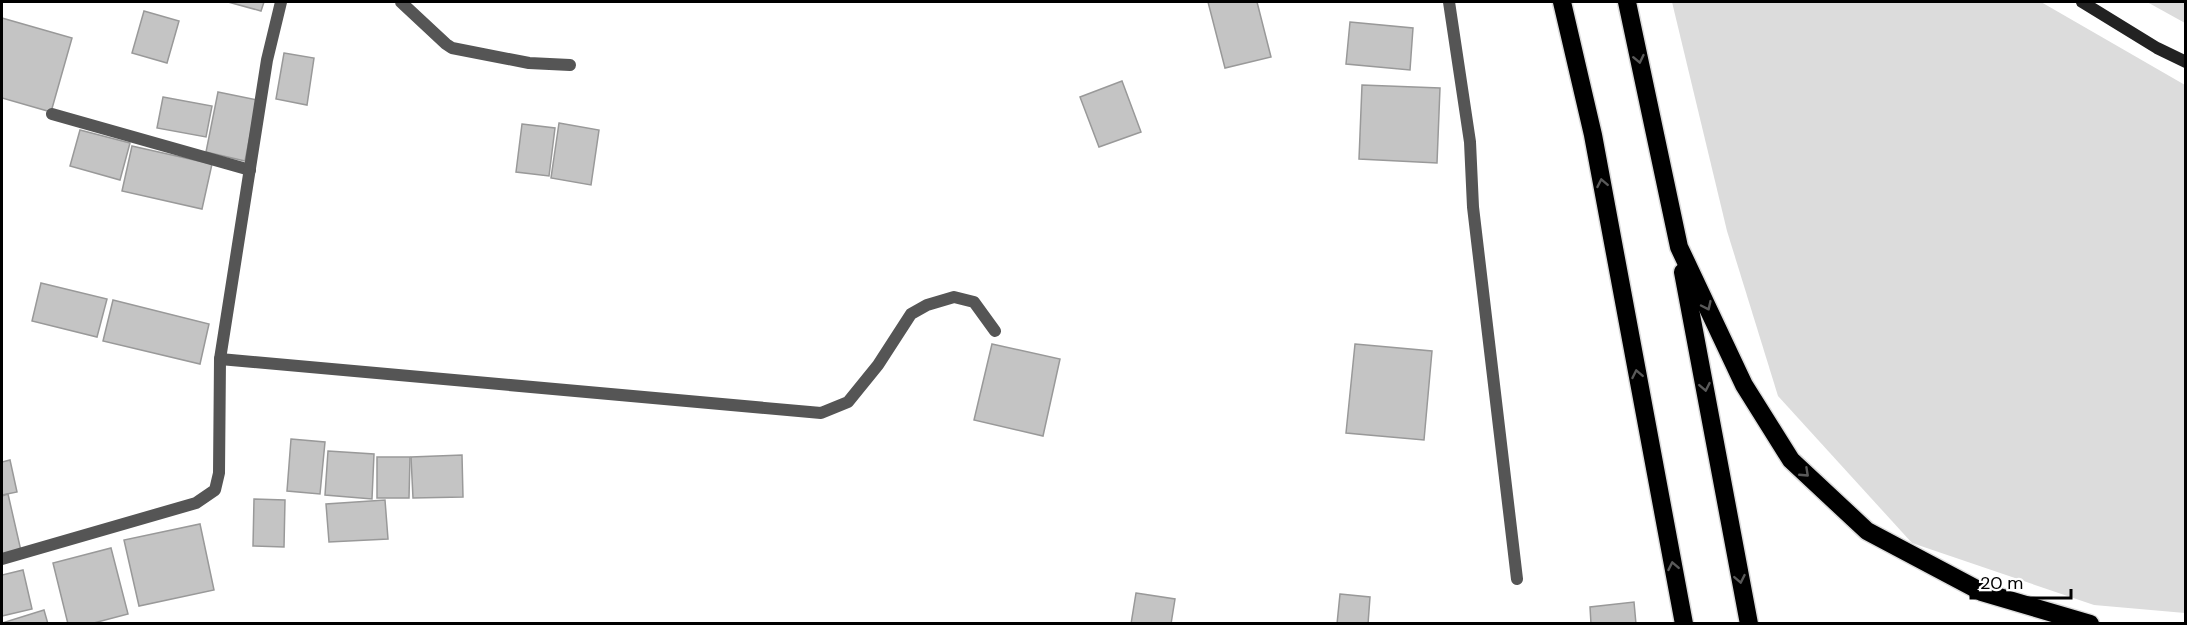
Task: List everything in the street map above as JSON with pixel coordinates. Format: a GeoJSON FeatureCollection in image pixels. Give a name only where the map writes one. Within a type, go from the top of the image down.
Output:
{"type":"FeatureCollection","features":[{"type":"Feature","properties":{"kind":"highway"},"geometry":{"type":"LineString","coordinates":[[1562,2],[1593,135],[1684,624]]}},
{"type":"Feature","properties":{"kind":"highway"},"geometry":{"type":"LineString","coordinates":[[1627,2],[1678,247],[1749,624]]}},
{"type":"Feature","properties":{"kind":"highway"},"geometry":{"type":"LineString","coordinates":[[1678,247],[1744,385],[1791,460],[1867,531],[1982,592],[2090,624]]}},
{"type":"Feature","properties":{"kind":"main road"},"geometry":{"type":"LineString","coordinates":[[2082,2],[2157,48],[2186,62]]}},
{"type":"Feature","properties":{"kind":"street"},"geometry":{"type":"LineString","coordinates":[[2,559],[196,503],[215,490],[219,473],[220,359],[267,60],[281,2]]}},
{"type":"Feature","properties":{"kind":"street"},"geometry":{"type":"LineString","coordinates":[[400,2],[452,48],[529,63],[570,65]]}},
{"type":"Feature","properties":{"kind":"street"},"geometry":{"type":"LineString","coordinates":[[1449,2],[1470,142],[1473,207],[1517,579]]}},
{"type":"Feature","properties":{"kind":"street"},"geometry":{"type":"LineString","coordinates":[[52,114],[250,170]]}},
{"type":"Feature","properties":{"kind":"street"},"geometry":{"type":"LineString","coordinates":[[220,359],[821,413],[848,402],[878,365],[911,314],[927,305],[954,297],[974,302],[995,331]]}},
{"type":"Feature","properties":{"kind":"shaded area"},"geometry":{"type":"Polygon","coordinates":[[[1672,2],[2041,2],[2185,85],[2185,613],[2094,605],[1912,543],[1778,396],[1727,231],[1672,2]]]}},
{"type":"Feature","properties":{"kind":"shaded area"},"geometry":{"type":"Polygon","coordinates":[[[2147,2],[2185,2],[2185,23],[2147,2]]]}},
{"type":"Feature","properties":{"kind":"building"},"geometry":{"type":"Polygon","coordinates":[[[228,2],[264,2],[261,11],[228,2]]]}},
{"type":"Feature","properties":{"kind":"building"},"geometry":{"type":"Polygon","coordinates":[[[1208,2],[1257,2],[1271,57],[1225,68],[1208,2]]]}},
{"type":"Feature","properties":{"kind":"building"},"geometry":{"type":"Polygon","coordinates":[[[144,11],[179,21],[167,63],[132,53],[144,11]]]}},
{"type":"Feature","properties":{"kind":"building"},"geometry":{"type":"Polygon","coordinates":[[[2,18],[72,38],[51,112],[2,98],[2,18]]]}},
{"type":"Feature","properties":{"kind":"building"},"geometry":{"type":"Polygon","coordinates":[[[1350,22],[1413,28],[1410,70],[1346,64],[1350,22]]]}},
{"type":"Feature","properties":{"kind":"building"},"geometry":{"type":"Polygon","coordinates":[[[284,53],[314,58],[307,105],[276,99],[284,53]]]}},
{"type":"Feature","properties":{"kind":"building"},"geometry":{"type":"Polygon","coordinates":[[[1122,81],[1141,132],[1099,147],[1080,97],[1122,81]]]}},
{"type":"Feature","properties":{"kind":"building"},"geometry":{"type":"Polygon","coordinates":[[[1362,85],[1440,88],[1437,163],[1359,159],[1362,85]]]}},
{"type":"Feature","properties":{"kind":"building"},"geometry":{"type":"Polygon","coordinates":[[[218,92],[257,100],[245,161],[206,152],[218,92]]]}},
{"type":"Feature","properties":{"kind":"building"},"geometry":{"type":"Polygon","coordinates":[[[163,97],[212,106],[206,137],[157,128],[163,97]]]}},
{"type":"Feature","properties":{"kind":"building"},"geometry":{"type":"Polygon","coordinates":[[[559,123],[599,130],[591,185],[551,178],[559,123]]]}},
{"type":"Feature","properties":{"kind":"building"},"geometry":{"type":"Polygon","coordinates":[[[522,124],[555,128],[549,176],[516,172],[522,124]]]}},
{"type":"Feature","properties":{"kind":"building"},"geometry":{"type":"Polygon","coordinates":[[[80,130],[130,143],[120,180],[70,166],[80,130]]]}},
{"type":"Feature","properties":{"kind":"building"},"geometry":{"type":"Polygon","coordinates":[[[132,146],[212,164],[202,209],[122,191],[132,146]]]}},
{"type":"Feature","properties":{"kind":"building"},"geometry":{"type":"Polygon","coordinates":[[[41,283],[107,299],[97,337],[32,321],[41,283]]]}},
{"type":"Feature","properties":{"kind":"building"},"geometry":{"type":"Polygon","coordinates":[[[113,300],[209,324],[200,364],[103,341],[113,300]]]}},
{"type":"Feature","properties":{"kind":"building"},"geometry":{"type":"Polygon","coordinates":[[[992,344],[1060,359],[1043,436],[974,420],[992,344]]]}},
{"type":"Feature","properties":{"kind":"building"},"geometry":{"type":"Polygon","coordinates":[[[1355,344],[1432,351],[1424,440],[1346,433],[1355,344]]]}},
{"type":"Feature","properties":{"kind":"building"},"geometry":{"type":"Polygon","coordinates":[[[291,439],[325,442],[320,494],[287,491],[291,439]]]}},
{"type":"Feature","properties":{"kind":"building"},"geometry":{"type":"Polygon","coordinates":[[[328,451],[374,454],[372,499],[325,495],[328,451]]]}},
{"type":"Feature","properties":{"kind":"building"},"geometry":{"type":"Polygon","coordinates":[[[462,455],[463,497],[413,498],[411,457],[462,455]]]}},
{"type":"Feature","properties":{"kind":"building"},"geometry":{"type":"Polygon","coordinates":[[[377,457],[410,457],[409,498],[377,498],[377,457]]]}},
{"type":"Feature","properties":{"kind":"building"},"geometry":{"type":"Polygon","coordinates":[[[10,460],[17,492],[2,495],[2,462],[10,460]]]}},
{"type":"Feature","properties":{"kind":"building"},"geometry":{"type":"Polygon","coordinates":[[[8,494],[21,551],[2,555],[2,496],[8,494]]]}},
{"type":"Feature","properties":{"kind":"building"},"geometry":{"type":"Polygon","coordinates":[[[254,499],[285,500],[284,547],[253,546],[254,499]]]}},
{"type":"Feature","properties":{"kind":"building"},"geometry":{"type":"Polygon","coordinates":[[[385,500],[388,539],[329,542],[326,504],[385,500]]]}},
{"type":"Feature","properties":{"kind":"building"},"geometry":{"type":"Polygon","coordinates":[[[200,524],[214,590],[139,606],[124,540],[200,524]]]}},
{"type":"Feature","properties":{"kind":"building"},"geometry":{"type":"Polygon","coordinates":[[[111,548],[128,614],[90,624],[68,624],[53,563],[111,548]]]}},
{"type":"Feature","properties":{"kind":"building"},"geometry":{"type":"Polygon","coordinates":[[[23,570],[32,609],[2,616],[2,575],[23,570]]]}},
{"type":"Feature","properties":{"kind":"building"},"geometry":{"type":"Polygon","coordinates":[[[1136,593],[1175,599],[1171,624],[1131,624],[1136,593]]]}},
{"type":"Feature","properties":{"kind":"building"},"geometry":{"type":"Polygon","coordinates":[[[1340,594],[1370,597],[1368,624],[1337,624],[1340,594]]]}},
{"type":"Feature","properties":{"kind":"building"},"geometry":{"type":"Polygon","coordinates":[[[1634,602],[1636,624],[1591,624],[1590,607],[1634,602]]]}},
{"type":"Feature","properties":{"kind":"building"},"geometry":{"type":"Polygon","coordinates":[[[44,610],[48,624],[2,624],[2,623],[44,610]]]}}]}
